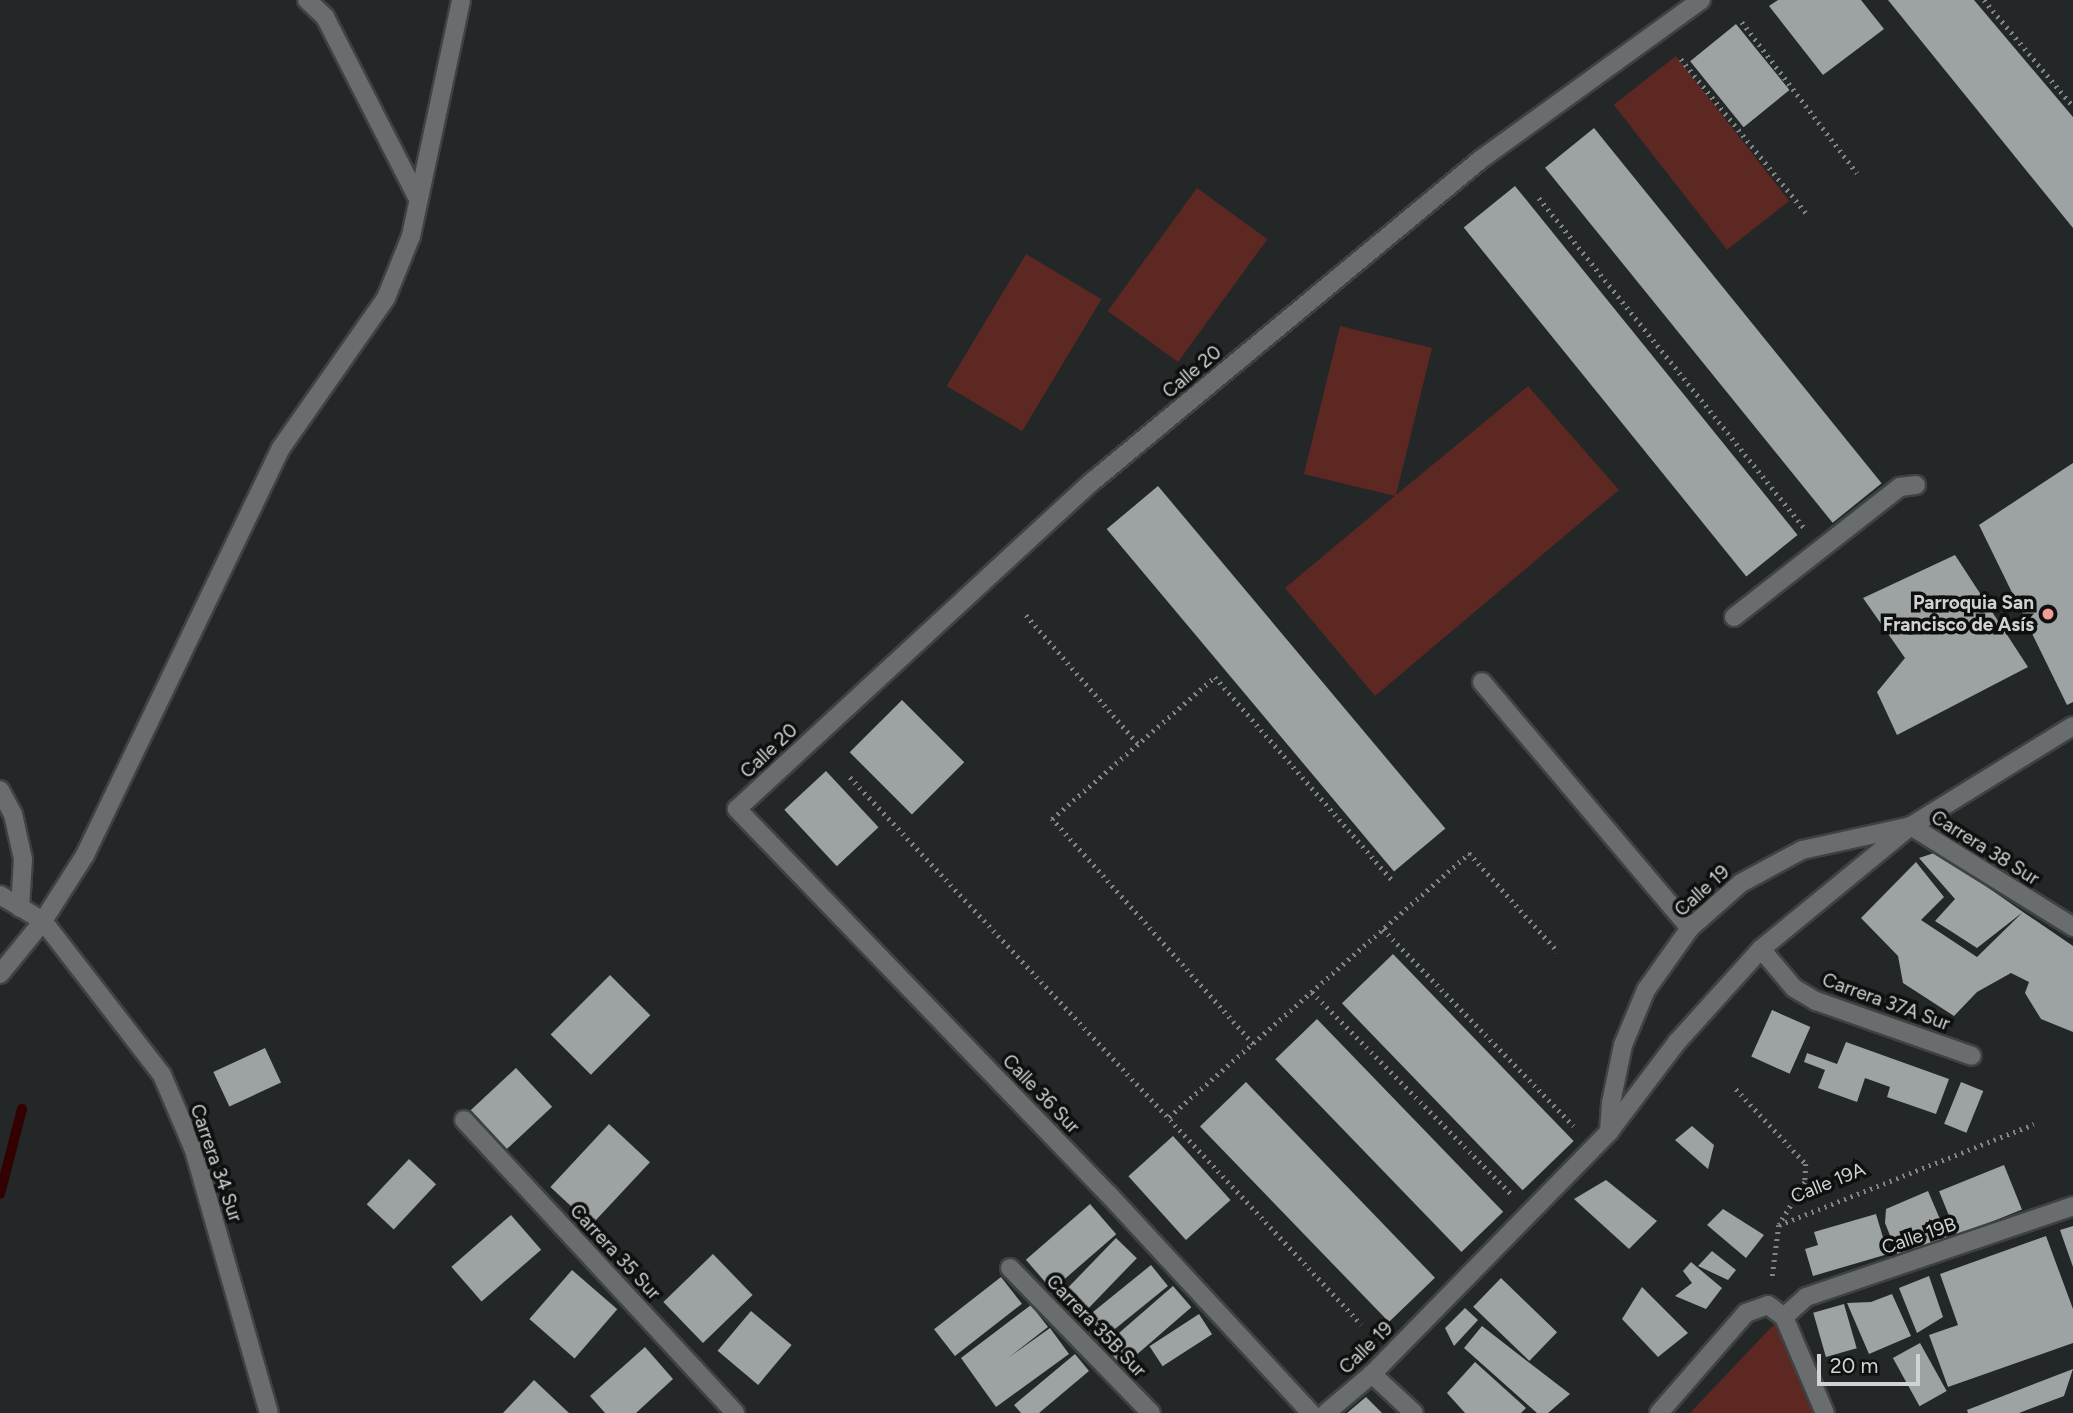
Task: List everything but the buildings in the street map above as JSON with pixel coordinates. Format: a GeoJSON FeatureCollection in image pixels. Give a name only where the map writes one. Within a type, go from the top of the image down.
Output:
{"type":"FeatureCollection","features":[{"type":"Feature","properties":{"kind":"street"},"geometry":{"type":"LineString","coordinates":[[307,0],[325,16],[418,198]]}},
{"type":"Feature","properties":{"kind":"street"},"geometry":{"type":"LineString","coordinates":[[0,975],[43,922],[85,855],[281,448],[386,298],[411,236],[461,0]]}},
{"type":"Feature","properties":{"kind":"street","name":"Calle 20"},"geometry":{"type":"LineString","coordinates":[[737,809],[1093,481],[1480,160],[1701,0]]}},
{"type":"Feature","properties":{"kind":"street"},"geometry":{"type":"LineString","coordinates":[[1734,617],[1899,487],[1916,485]]}},
{"type":"Feature","properties":{"kind":"street"},"geometry":{"type":"LineString","coordinates":[[1482,682],[1690,928]]}},
{"type":"Feature","properties":{"kind":"street","name":"Calle 19"},"geometry":{"type":"LineString","coordinates":[[1326,1413],[1372,1374],[1609,1132],[1677,1042],[1761,949],[1911,826],[2073,726]]}},
{"type":"Feature","properties":{"kind":"street"},"geometry":{"type":"LineString","coordinates":[[0,790],[13,814],[23,859],[20,908]]}},
{"type":"Feature","properties":{"kind":"street","name":"Calle 36 Sur"},"geometry":{"type":"LineString","coordinates":[[737,809],[1108,1194],[1311,1413]]}},
{"type":"Feature","properties":{"kind":"street","name":"Calle 19"},"geometry":{"type":"LineString","coordinates":[[1609,1132],[1611,1102],[1623,1045],[1646,990],[1690,928],[1741,883],[1802,850],[1911,826]]}},
{"type":"Feature","properties":{"kind":"street","name":"Carrera 38 Sur"},"geometry":{"type":"LineString","coordinates":[[1911,826],[2073,927]]}},
{"type":"Feature","properties":{"kind":"street"},"geometry":{"type":"LineString","coordinates":[[0,895],[43,922]]}},
{"type":"Feature","properties":{"kind":"street","name":"Carrera 34 Sur"},"geometry":{"type":"LineString","coordinates":[[43,922],[162,1075],[194,1150],[269,1413]]}},
{"type":"Feature","properties":{"kind":"street","name":"Carrera 37A Sur"},"geometry":{"type":"LineString","coordinates":[[1761,949],[1794,988],[1816,1001],[1972,1055]]}},
{"type":"Feature","properties":{"kind":"street","name":"Carrera 35 Sur"},"geometry":{"type":"LineString","coordinates":[[464,1121],[735,1413]]}},
{"type":"Feature","properties":{"kind":"street","name":"Calle 19B"},"geometry":{"type":"LineString","coordinates":[[1784,1317],[1806,1297],[2073,1206]]}},
{"type":"Feature","properties":{"kind":"street","name":"Carrera 35B Sur"},"geometry":{"type":"LineString","coordinates":[[1010,1268],[1152,1413]]}},
{"type":"Feature","properties":{"kind":"street"},"geometry":{"type":"LineString","coordinates":[[1659,1413],[1746,1313],[1768,1305],[1784,1317],[1825,1413]]}},
{"type":"Feature","properties":{"kind":"street"},"geometry":{"type":"LineString","coordinates":[[1372,1374],[1414,1413]]}},
{"type":"Feature","properties":{"kind":"path"},"geometry":{"type":"LineString","coordinates":[[1984,0],[2073,106]]}},
{"type":"Feature","properties":{"kind":"path"},"geometry":{"type":"LineString","coordinates":[[1742,22],[1857,173]]}},
{"type":"Feature","properties":{"kind":"path"},"geometry":{"type":"LineString","coordinates":[[1681,60],[1806,213]]}},
{"type":"Feature","properties":{"kind":"path"},"geometry":{"type":"LineString","coordinates":[[1539,198],[1821,549]]}},
{"type":"Feature","properties":{"kind":"path"},"geometry":{"type":"LineString","coordinates":[[1026,615],[1138,744]]}},
{"type":"Feature","properties":{"kind":"path"},"geometry":{"type":"LineString","coordinates":[[1252,1044],[1052,819],[1216,677],[1394,882]]}},
{"type":"Feature","properties":{"kind":"path"},"geometry":{"type":"LineString","coordinates":[[850,777],[1361,1324]]}},
{"type":"Feature","properties":{"kind":"path"},"geometry":{"type":"LineString","coordinates":[[1169,1117],[1469,852],[1559,952]]}},
{"type":"Feature","properties":{"kind":"path"},"geometry":{"type":"LineString","coordinates":[[1383,929],[1574,1126]]}},
{"type":"Feature","properties":{"kind":"path"},"geometry":{"type":"LineString","coordinates":[[1312,992],[1515,1198]]}},
{"type":"Feature","properties":{"kind":"path"},"geometry":{"type":"LineString","coordinates":[[1736,1089],[1806,1164],[1805,1182],[1779,1225]]}},
{"type":"Feature","properties":{"kind":"path","name":"Calle 19A"},"geometry":{"type":"LineString","coordinates":[[1768,1305],[1779,1225],[2034,1124]]}},
{"type":"Feature","properties":{"kind":"shaded area"},"geometry":{"type":"Polygon","coordinates":[[[1676,56],[1789,201],[1727,250],[1614,105],[1676,56]]]}},
{"type":"Feature","properties":{"kind":"shaded area"},"geometry":{"type":"Polygon","coordinates":[[[1197,188],[1267,239],[1178,362],[1108,311],[1197,188]]]}},
{"type":"Feature","properties":{"kind":"shaded area"},"geometry":{"type":"Polygon","coordinates":[[[1026,254],[1101,299],[1022,431],[947,386],[1026,254]]]}},
{"type":"Feature","properties":{"kind":"shaded area"},"geometry":{"type":"Polygon","coordinates":[[[1340,326],[1432,348],[1396,495],[1528,386],[1619,490],[1375,696],[1285,588],[1395,496],[1304,474],[1340,326]]]}},
{"type":"Feature","properties":{"kind":"shaded area"},"geometry":{"type":"Polygon","coordinates":[[[1781,1317],[1813,1413],[1690,1413],[1781,1317]]]}},
{"type":"Feature","properties":{"kind":"waterway"},"geometry":{"type":"LineString","coordinates":[[0,1194],[22,1109]]}},
{"type":"Feature","properties":{"kind":"place","name":"Parroquia San Francisco de Asís"},"geometry":{"type":"Point","coordinates":[2048,614]}}]}
